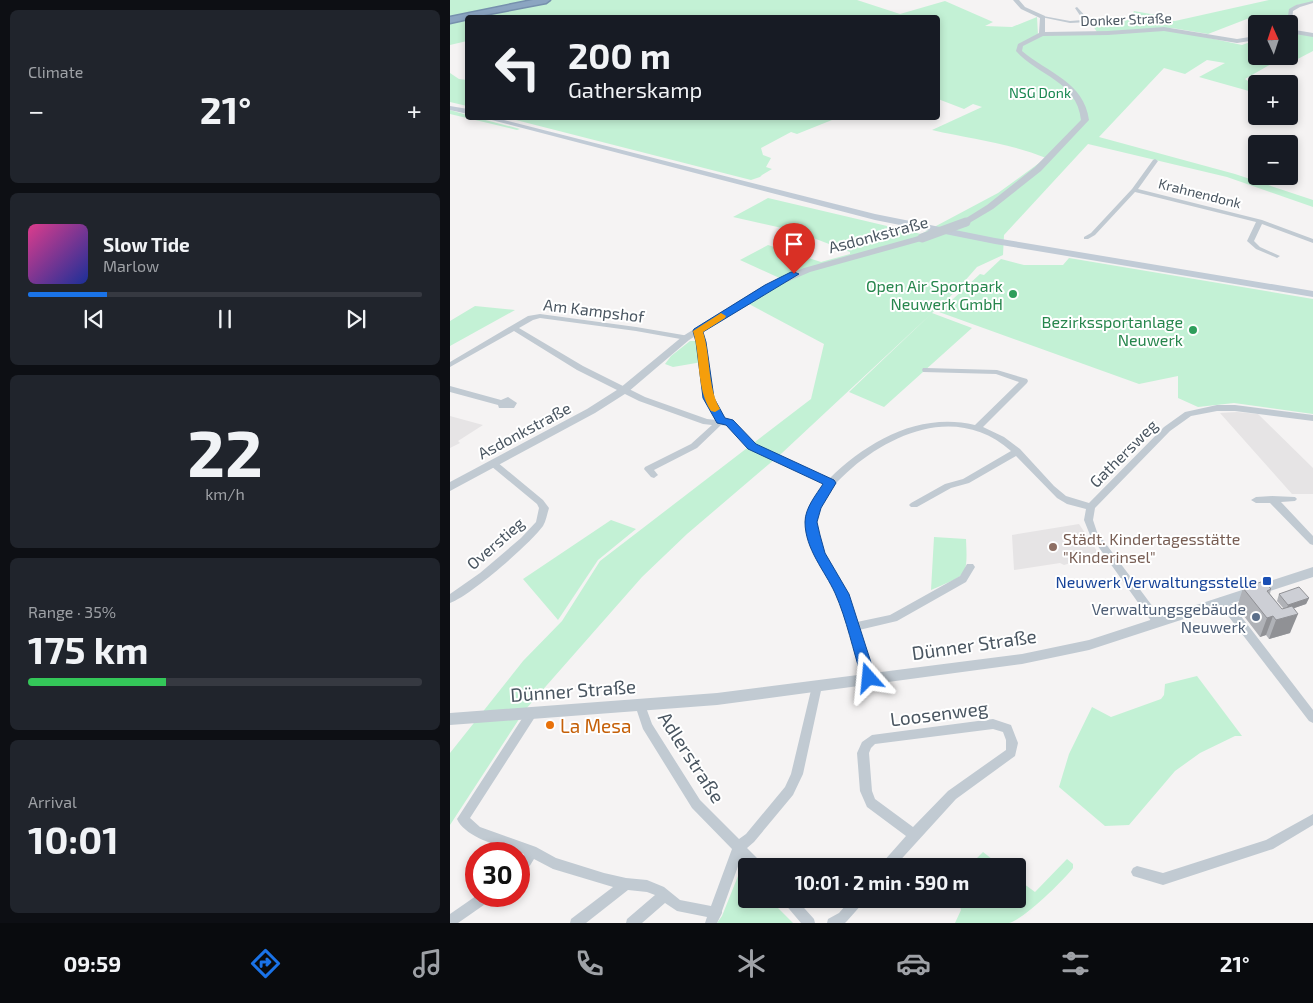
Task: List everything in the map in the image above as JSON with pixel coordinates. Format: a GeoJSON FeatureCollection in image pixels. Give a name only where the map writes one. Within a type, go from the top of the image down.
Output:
{"type":"FeatureCollection","features":[{"type":"Feature","properties":{"kind":"highway"},"geometry":{"type":"LineString","coordinates":[[481,15],[546,0]]}},
{"type":"Feature","properties":{"kind":"highway"},"geometry":{"type":"LineString","coordinates":[[492,15],[560,0]]}},
{"type":"Feature","properties":{"kind":"highway"},"geometry":{"type":"LineString","coordinates":[[450,22],[465,19]]}},
{"type":"Feature","properties":{"kind":"highway"},"geometry":{"type":"LineString","coordinates":[[450,22],[465,20]]}},
{"type":"Feature","properties":{"kind":"main road"},"geometry":{"type":"LineString","coordinates":[[450,108],[465,111]]}},
{"type":"Feature","properties":{"kind":"main road"},"geometry":{"type":"LineString","coordinates":[[496,120],[875,217],[995,241],[1313,294]]}},
{"type":"Feature","properties":{"kind":"street","name":"Donker Straße"},"geometry":{"type":"LineString","coordinates":[[1016,0],[1023,8],[1043,17],[1070,22],[1087,21],[1078,8]]}},
{"type":"Feature","properties":{"kind":"street"},"geometry":{"type":"LineString","coordinates":[[1291,15],[1291,10],[1313,2]]}},
{"type":"Feature","properties":{"kind":"street"},"geometry":{"type":"LineString","coordinates":[[1042,34],[1043,17]]}},
{"type":"Feature","properties":{"kind":"street","name":"Donker Straße"},"geometry":{"type":"LineString","coordinates":[[1042,34],[1108,33],[1164,28],[1237,41],[1248,39]]}},
{"type":"Feature","properties":{"kind":"street"},"geometry":{"type":"LineString","coordinates":[[1298,32],[1313,35]]}},
{"type":"Feature","properties":{"kind":"street","name":"Asdonkstraße"},"geometry":{"type":"LineString","coordinates":[[450,487],[590,412],[624,390],[686,338],[768,287],[794,274],[922,238],[966,222],[990,208],[1038,169],[1085,120],[1081,102],[1073,90],[1041,70],[1019,51],[1020,46],[1042,34]]}},
{"type":"Feature","properties":{"kind":"street","name":"Krahnendonk"},"geometry":{"type":"LineString","coordinates":[[1086,238],[1093,234],[1134,190],[1154,162]]}},
{"type":"Feature","properties":{"kind":"street","name":"Krahnendonk"},"geometry":{"type":"LineString","coordinates":[[1134,190],[1260,221],[1313,241]]}},
{"type":"Feature","properties":{"kind":"street","name":"Krahnendonk"},"geometry":{"type":"LineString","coordinates":[[1260,221],[1250,241],[1258,248],[1277,256]]}},
{"type":"Feature","properties":{"kind":"street","name":"Am Kampshof"},"geometry":{"type":"LineString","coordinates":[[450,366],[531,318],[540,316],[686,338]]}},
{"type":"Feature","properties":{"kind":"street"},"geometry":{"type":"LineString","coordinates":[[515,329],[580,368],[642,399],[706,422],[721,421],[730,423],[752,447],[830,483]]}},
{"type":"Feature","properties":{"kind":"street"},"geometry":{"type":"LineString","coordinates":[[698,331],[709,398],[721,421]]}},
{"type":"Feature","properties":{"kind":"street"},"geometry":{"type":"LineString","coordinates":[[926,370],[997,372],[1024,382],[977,428]]}},
{"type":"Feature","properties":{"kind":"street"},"geometry":{"type":"LineString","coordinates":[[450,389],[502,404]]}},
{"type":"Feature","properties":{"kind":"street","name":"Gathersweg"},"geometry":{"type":"LineString","coordinates":[[1158,622],[1093,533],[1088,523],[1088,515],[1092,507],[1167,429],[1188,414],[1217,408],[1235,408],[1313,418]]}},
{"type":"Feature","properties":{"kind":"street"},"geometry":{"type":"LineString","coordinates":[[654,476],[648,469],[694,446],[721,421]]}},
{"type":"Feature","properties":{"kind":"street"},"geometry":{"type":"LineString","coordinates":[[869,678],[842,594],[819,553],[811,522],[815,508],[830,483],[873,448],[905,431],[944,424],[977,428],[1017,450],[1060,497],[1074,503],[1092,507]]}},
{"type":"Feature","properties":{"kind":"street"},"geometry":{"type":"LineString","coordinates":[[914,505],[948,486],[966,481],[1017,450]]}},
{"type":"Feature","properties":{"kind":"street","name":"Overstieg"},"geometry":{"type":"LineString","coordinates":[[450,598],[499,562],[540,523],[544,508],[540,502],[494,464]]}},
{"type":"Feature","properties":{"kind":"street"},"geometry":{"type":"LineString","coordinates":[[1272,499],[1313,542]]}},
{"type":"Feature","properties":{"kind":"street"},"geometry":{"type":"LineString","coordinates":[[1256,500],[1292,499]]}},
{"type":"Feature","properties":{"kind":"street"},"geometry":{"type":"LineString","coordinates":[[853,627],[893,618],[901,614],[963,579],[970,567]]}},
{"type":"Feature","properties":{"kind":"street","name":"Dünner Straße"},"geometry":{"type":"LineString","coordinates":[[450,719],[640,706],[745,696],[1038,656],[1089,645],[1313,572]]}},
{"type":"Feature","properties":{"kind":"street"},"geometry":{"type":"LineString","coordinates":[[1223,601],[1313,718]]}},
{"type":"Feature","properties":{"kind":"street"},"geometry":{"type":"LineString","coordinates":[[531,714],[463,819],[476,831],[532,851],[553,863],[626,884],[647,886],[660,891],[677,905],[713,918],[739,848],[750,838],[789,790],[796,774],[817,686]]}},
{"type":"Feature","properties":{"kind":"street","name":"Adlerstraße"},"geometry":{"type":"LineString","coordinates":[[640,706],[647,726],[696,804],[749,858]]}},
{"type":"Feature","properties":{"kind":"street","name":"Loosenweg"},"geometry":{"type":"LineString","coordinates":[[894,858],[952,796],[1011,753],[1013,746],[1006,728],[1001,725],[984,726],[872,740],[866,745],[863,752],[864,771],[866,791],[871,803],[914,835]]}},
{"type":"Feature","properties":{"kind":"street"},"geometry":{"type":"LineString","coordinates":[[1137,872],[1163,879],[1269,845],[1313,819]]}},
{"type":"Feature","properties":{"kind":"street"},"geometry":{"type":"LineString","coordinates":[[576,923],[626,884]]}},
{"type":"Feature","properties":{"kind":"street"},"geometry":{"type":"LineString","coordinates":[[632,923],[664,895]]}},
{"type":"Feature","properties":{"kind":"street"},"geometry":{"type":"LineString","coordinates":[[450,921],[471,907]]}},
{"type":"Feature","properties":{"kind":"street"},"geometry":{"type":"LineString","coordinates":[[796,908],[809,923]]}},
{"type":"Feature","properties":{"kind":"street"},"geometry":{"type":"LineString","coordinates":[[833,923],[843,918],[851,908]]}},
{"type":"Feature","properties":{"kind":"shaded area"},"geometry":{"type":"Polygon","coordinates":[[[1220,413],[1258,414],[1313,468],[1313,494],[1292,494],[1220,413]]]}},
{"type":"Feature","properties":{"kind":"shaded area"},"geometry":{"type":"Polygon","coordinates":[[[450,416],[483,425],[458,441],[460,443],[450,448],[450,416]]]}},
{"type":"Feature","properties":{"kind":"shaded area","name":"Städt. Kindertagesstätte \"Kinderinsel\""},"geometry":{"type":"Polygon","coordinates":[[[1079,524],[1099,554],[1064,565],[1060,563],[1014,570],[1012,535],[1079,524]]]}},
{"type":"Feature","properties":{"kind":"green space","name":"NSG Donk"},"geometry":{"type":"Polygon","coordinates":[[[450,0],[857,0],[900,14],[945,1],[993,22],[985,26],[1012,27],[1037,17],[1038,35],[1172,30],[1242,45],[1248,43],[1248,65],[1269,65],[1252,75],[1248,75],[1245,79],[1248,81],[1248,91],[1199,77],[1225,63],[1207,60],[1185,74],[1164,68],[1099,137],[1235,174],[1248,178],[1248,184],[1227,177],[1088,144],[1004,235],[1003,255],[977,267],[956,291],[932,313],[972,328],[884,407],[849,392],[931,314],[782,453],[687,534],[642,577],[525,710],[450,825],[450,753],[523,661],[562,621],[600,561],[811,399],[824,344],[749,304],[786,281],[740,260],[768,245],[821,262],[850,254],[850,252],[795,231],[733,217],[768,198],[921,234],[998,193],[1046,158],[1004,145],[932,130],[982,107],[973,104],[964,109],[940,100],[940,15],[465,15],[465,41],[450,45],[450,0]]]}},
{"type":"Feature","properties":{"kind":"green space"},"geometry":{"type":"Polygon","coordinates":[[[1269,0],[1313,0],[1313,2],[1296,5],[1292,15],[1248,15],[1248,19],[1208,34],[1172,28],[1097,32],[1089,20],[1129,20],[1134,11],[1167,17],[1164,21],[1175,21],[1269,0]]]}},
{"type":"Feature","properties":{"kind":"green space"},"geometry":{"type":"Polygon","coordinates":[[[1298,34],[1313,36],[1313,51],[1298,59],[1298,34]]]}},
{"type":"Feature","properties":{"kind":"green space"},"geometry":{"type":"Polygon","coordinates":[[[450,73],[459,79],[465,80],[465,106],[450,102],[450,73]]]}},
{"type":"Feature","properties":{"kind":"green space"},"geometry":{"type":"Polygon","coordinates":[[[450,110],[465,114],[465,118],[450,114],[450,110]]]}},
{"type":"Feature","properties":{"kind":"green space"},"geometry":{"type":"Polygon","coordinates":[[[475,120],[486,120],[520,129],[517,130],[475,120]]]}},
{"type":"Feature","properties":{"kind":"green space"},"geometry":{"type":"Polygon","coordinates":[[[516,120],[832,120],[797,134],[791,132],[761,148],[763,155],[771,158],[766,167],[772,169],[760,177],[751,180],[516,120]]]}},
{"type":"Feature","properties":{"kind":"green space"},"geometry":{"type":"Polygon","coordinates":[[[1250,185],[1268,185],[1313,200],[1313,207],[1250,185]]]}},
{"type":"Feature","properties":{"kind":"green space","name":"Bezirkssportanlage Neuwerk"},"geometry":{"type":"Polygon","coordinates":[[[1069,258],[1313,299],[1313,414],[1234,403],[1198,407],[1178,398],[1178,376],[1139,384],[939,312],[980,274],[984,275],[1001,259],[1024,265],[1063,265],[1069,258]]]}},
{"type":"Feature","properties":{"kind":"green space"},"geometry":{"type":"Polygon","coordinates":[[[475,306],[515,310],[450,346],[450,321],[475,306]]]}},
{"type":"Feature","properties":{"kind":"green space"},"geometry":{"type":"Polygon","coordinates":[[[690,341],[698,341],[702,362],[673,367],[665,364],[671,356],[690,341]]]}},
{"type":"Feature","properties":{"kind":"green space"},"geometry":{"type":"Polygon","coordinates":[[[611,520],[636,529],[598,560],[558,620],[523,579],[611,520]]]}},
{"type":"Feature","properties":{"kind":"green space"},"geometry":{"type":"Polygon","coordinates":[[[934,537],[966,539],[966,562],[962,574],[952,581],[931,590],[934,537]]]}},
{"type":"Feature","properties":{"kind":"green space"},"geometry":{"type":"Polygon","coordinates":[[[1197,676],[1242,736],[1235,736],[1200,753],[1175,771],[1129,825],[1105,826],[1059,787],[1069,754],[1092,707],[1111,717],[1161,699],[1164,695],[1165,684],[1197,676]]]}},
{"type":"Feature","properties":{"kind":"green space"},"geometry":{"type":"Polygon","coordinates":[[[983,852],[991,858],[977,858],[983,852]]]}},
{"type":"Feature","properties":{"kind":"green space"},"geometry":{"type":"Polygon","coordinates":[[[1067,859],[1073,864],[1073,868],[1068,874],[1043,899],[1024,915],[1009,923],[955,923],[960,908],[1026,908],[1026,885],[1035,892],[1067,859]]]}},
{"type":"Feature","properties":{"kind":"green space"},"geometry":{"type":"Polygon","coordinates":[[[738,876],[738,908],[778,908],[793,923],[717,923],[722,916],[738,876]]]}},
{"type":"Feature","properties":{"kind":"building"},"geometry":{"type":"Polygon","coordinates":[[[1264,581],[1271,589],[1267,591],[1282,609],[1292,606],[1298,614],[1276,620],[1273,616],[1267,618],[1243,588],[1264,581]]]}},
{"type":"Feature","properties":{"kind":"building"},"geometry":{"type":"Polygon","coordinates":[[[1299,587],[1309,598],[1288,605],[1279,594],[1299,587]]]}},
{"type":"Feature","properties":{"kind":"slow traffic"},"geometry":{"type":"LineString","coordinates":[[715,409],[709,398],[698,331],[721,316]]}},
{"type":"Feature","properties":{"kind":"place","name":"Open Air Sportpark Neuwerk GmbH"},"geometry":{"type":"Point","coordinates":[1013,294]}},
{"type":"Feature","properties":{"kind":"place","name":"Bezirkssportanlage Neuwerk"},"geometry":{"type":"Point","coordinates":[1193,330]}},
{"type":"Feature","properties":{"kind":"place","name":"Städt. Kindertagesstätte \"Kinderinsel\""},"geometry":{"type":"Point","coordinates":[1053,547]}},
{"type":"Feature","properties":{"kind":"place","name":"Neuwerk Verwaltungsstelle"},"geometry":{"type":"Point","coordinates":[1267,581]}},
{"type":"Feature","properties":{"kind":"place","name":"Verwaltungsgebäude Neuwerk"},"geometry":{"type":"Point","coordinates":[1256,617]}},
{"type":"Feature","properties":{"kind":"place","name":"La Mesa"},"geometry":{"type":"Point","coordinates":[550,725]}},
{"type":"Feature","properties":{"kind":"route"},"geometry":{"type":"LineString","coordinates":[[794,274],[768,287],[698,331],[709,398],[721,421],[730,423],[736,428],[752,447],[830,483],[815,508],[811,522],[819,553],[842,594],[869,678]]}}]}
